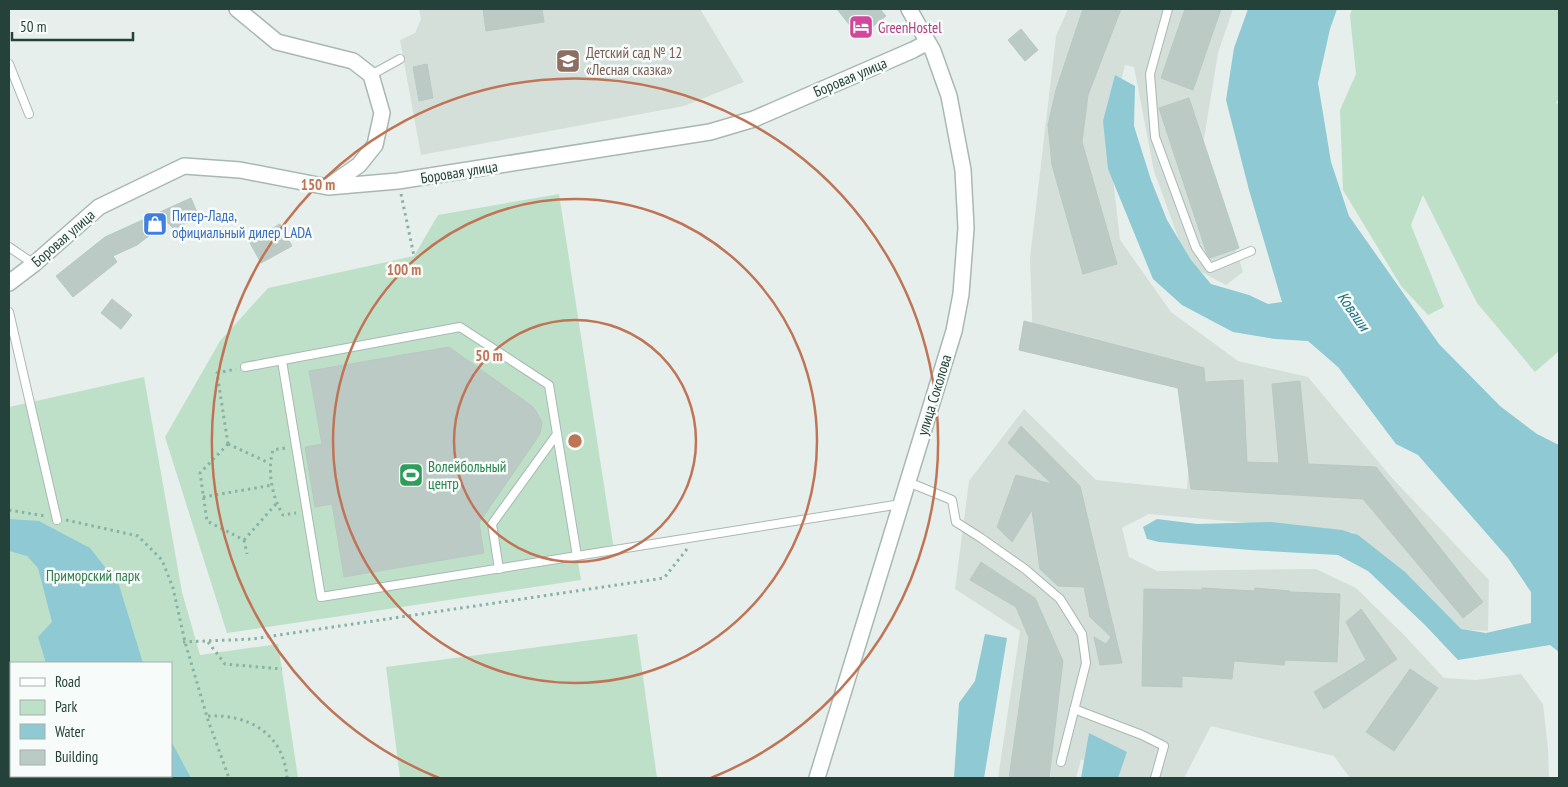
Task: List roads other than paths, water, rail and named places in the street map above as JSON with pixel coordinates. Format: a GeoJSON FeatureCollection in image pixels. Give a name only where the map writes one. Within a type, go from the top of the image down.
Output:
{"type":"FeatureCollection","features":[{"type":"Feature","properties":{"kind":"street"},"geometry":{"type":"LineString","coordinates":[[237,9],[278,42],[353,61],[370,75],[382,113],[375,145],[359,165],[328,187]]}},
{"type":"Feature","properties":{"kind":"street","name":"улица Соколова"},"geometry":{"type":"LineString","coordinates":[[817,778],[954,331],[961,294],[966,228],[963,170],[949,96],[933,51],[908,9]]}},
{"type":"Feature","properties":{"kind":"street","name":"Боровая улица"},"geometry":{"type":"LineString","coordinates":[[9,283],[34,264],[99,207],[184,166],[240,170],[328,187],[398,181],[710,132],[754,119],[928,42]]}},
{"type":"Feature","properties":{"kind":"lane"},"geometry":{"type":"LineString","coordinates":[[1168,9],[1150,74],[1155,136],[1196,248],[1210,268],[1251,251]]}},
{"type":"Feature","properties":{"kind":"lane"},"geometry":{"type":"LineString","coordinates":[[370,75],[400,59]]}},
{"type":"Feature","properties":{"kind":"lane"},"geometry":{"type":"LineString","coordinates":[[9,64],[29,114]]}},
{"type":"Feature","properties":{"kind":"lane"},"geometry":{"type":"LineString","coordinates":[[9,247],[34,264]]}},
{"type":"Feature","properties":{"kind":"lane"},"geometry":{"type":"LineString","coordinates":[[9,312],[57,519]]}},
{"type":"Feature","properties":{"kind":"lane"},"geometry":{"type":"LineString","coordinates":[[246,367],[460,327],[549,385],[577,556]]}},
{"type":"Feature","properties":{"kind":"lane"},"geometry":{"type":"LineString","coordinates":[[282,361],[321,597],[900,504]]}},
{"type":"Feature","properties":{"kind":"lane"},"geometry":{"type":"LineString","coordinates":[[499,569],[492,524],[557,434]]}},
{"type":"Feature","properties":{"kind":"lane"},"geometry":{"type":"LineString","coordinates":[[908,482],[952,500],[956,522],[1025,569],[1060,599],[1082,634],[1086,662],[1061,762]]}},
{"type":"Feature","properties":{"kind":"lane"},"geometry":{"type":"LineString","coordinates":[[1074,709],[1142,735],[1164,746],[1155,778]]}},
{"type":"Feature","properties":{"kind":"water","name":"Коваши"},"geometry":{"type":"Polygon","coordinates":[[[1248,9],[1337,9],[1330,29],[1318,83],[1331,162],[1349,216],[1439,344],[1500,406],[1537,434],[1559,445],[1559,652],[1550,645],[1458,660],[1425,625],[1368,571],[1338,555],[1250,550],[1159,542],[1147,539],[1143,527],[1157,519],[1197,524],[1271,522],[1342,530],[1358,535],[1405,572],[1461,629],[1486,633],[1531,623],[1531,592],[1508,558],[1418,455],[1396,444],[1338,367],[1308,341],[1275,339],[1233,332],[1182,305],[1153,279],[1108,169],[1103,121],[1115,75],[1135,86],[1134,126],[1151,180],[1167,220],[1191,260],[1211,284],[1249,295],[1268,304],[1282,302],[1249,190],[1226,100],[1234,48],[1248,9]]]}},
{"type":"Feature","properties":{"kind":"water"},"geometry":{"type":"Polygon","coordinates":[[[9,519],[39,521],[90,548],[119,585],[143,662],[46,662],[38,637],[52,622],[38,568],[27,556],[9,551],[9,519]]]}},
{"type":"Feature","properties":{"kind":"water"},"geometry":{"type":"Polygon","coordinates":[[[985,634],[1007,638],[984,778],[954,778],[959,703],[975,681],[985,634]]]}},
{"type":"Feature","properties":{"kind":"water"},"geometry":{"type":"Polygon","coordinates":[[[1089,733],[1127,752],[1118,778],[1081,778],[1089,733]]]}},
{"type":"Feature","properties":{"kind":"water"},"geometry":{"type":"Polygon","coordinates":[[[172,743],[191,778],[137,778],[172,777],[172,743]]]}},
{"type":"Feature","properties":{"kind":"place","name":"GreenHostel"},"geometry":{"type":"Point","coordinates":[861,27]}},
{"type":"Feature","properties":{"kind":"place","name":"Детский сад № 12 «Лесная сказка»"},"geometry":{"type":"Point","coordinates":[568,61]}},
{"type":"Feature","properties":{"kind":"place","name":"Питер-Лада, официальный дилер LADA"},"geometry":{"type":"Point","coordinates":[155,224]}},
{"type":"Feature","properties":{"kind":"place","name":"Волейбольный центр"},"geometry":{"type":"Point","coordinates":[411,475]}},
{"type":"Feature","properties":{"kind":"park label","name":"Приморский парк"},"geometry":{"type":"Point","coordinates":[93,575]}}]}
